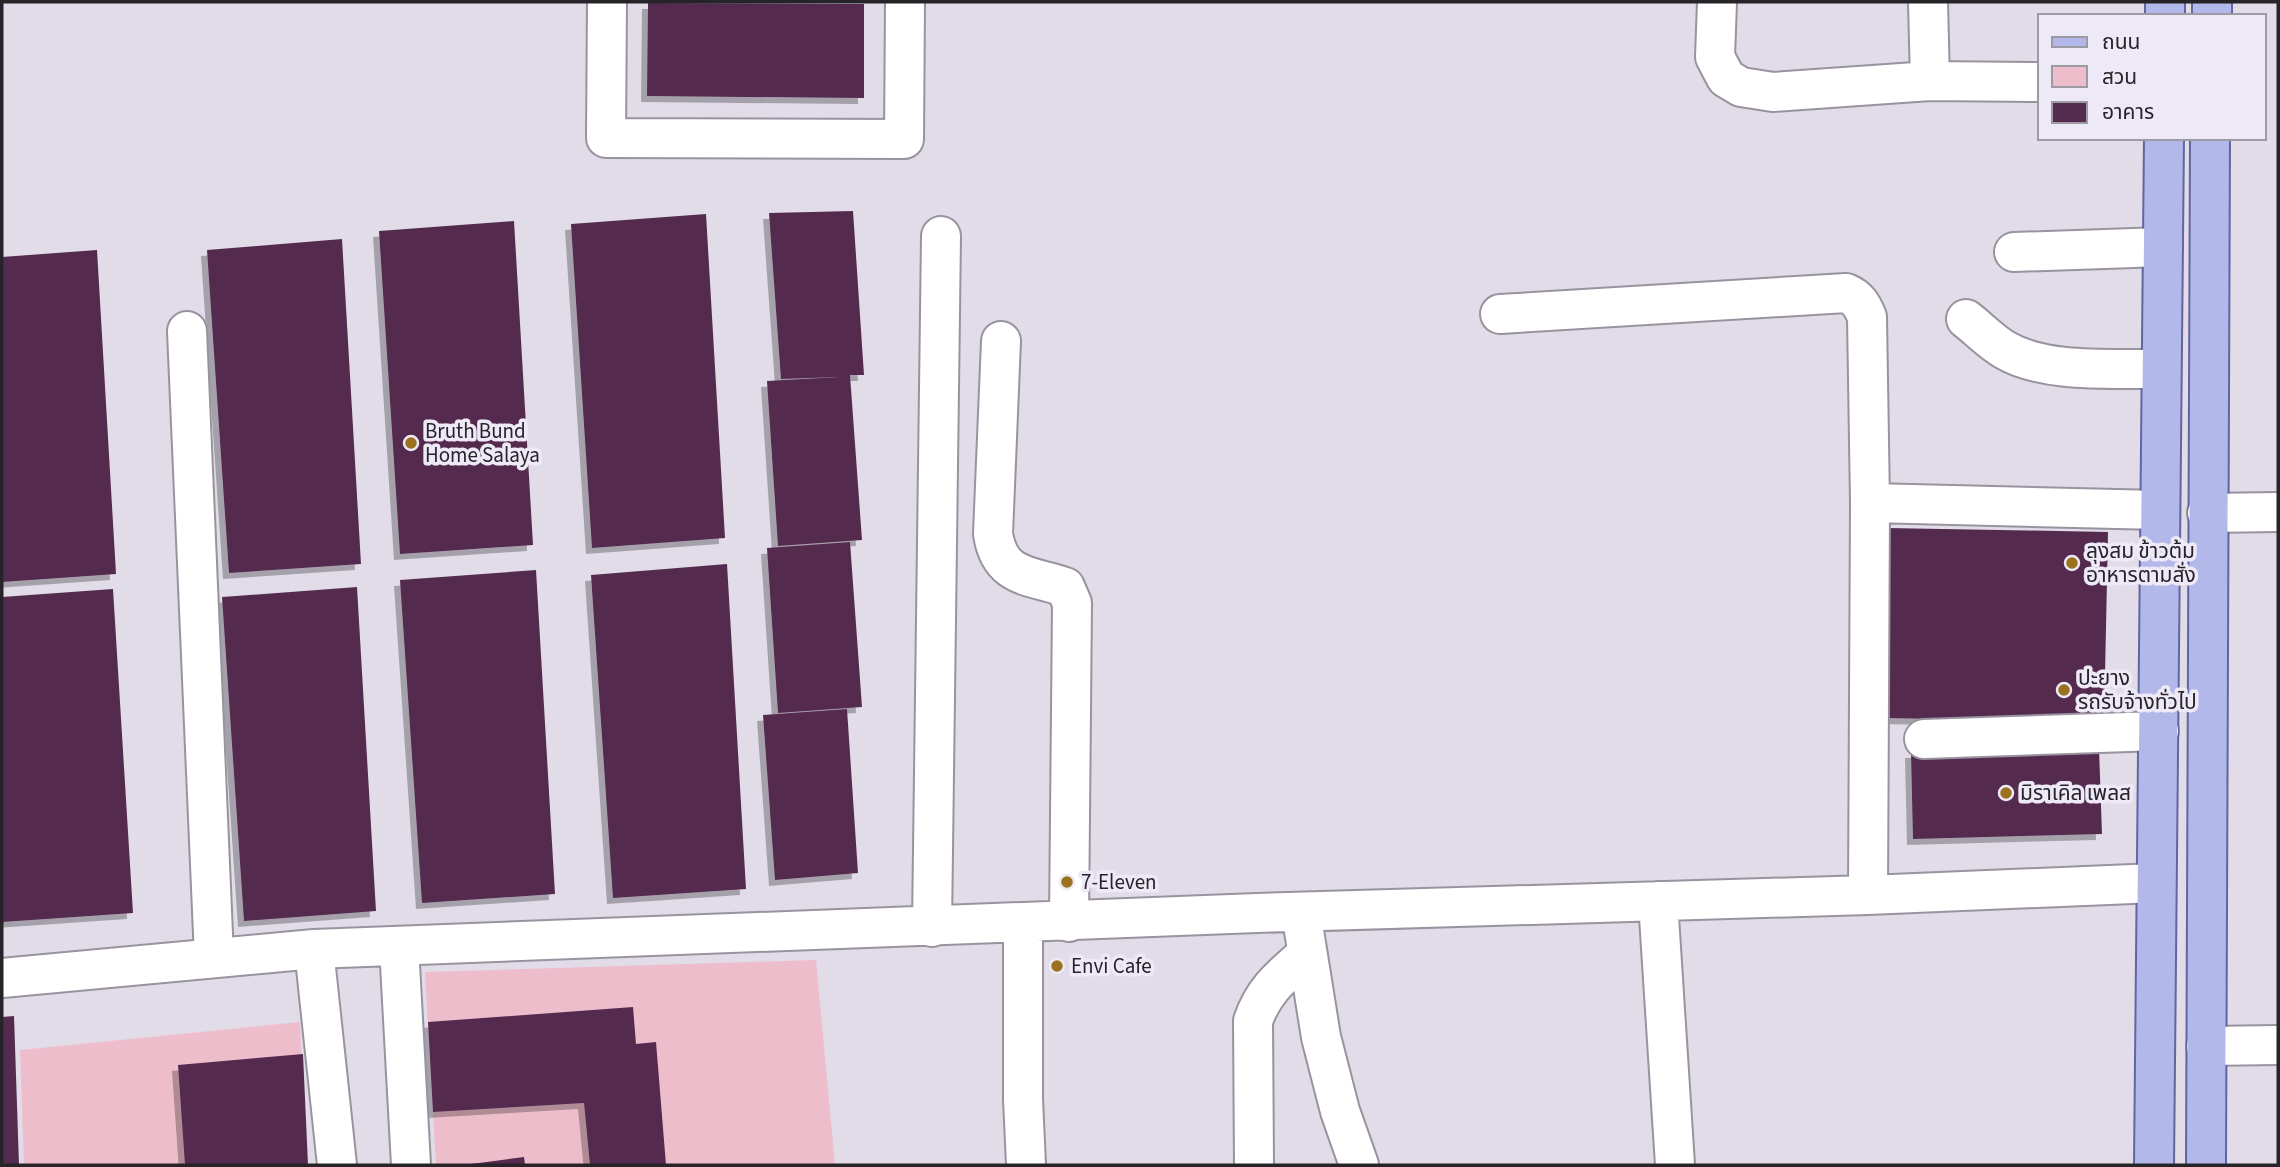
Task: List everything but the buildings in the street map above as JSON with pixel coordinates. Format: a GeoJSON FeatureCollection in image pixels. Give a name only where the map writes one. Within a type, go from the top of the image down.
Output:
{"type":"FeatureCollection","features":[{"type":"Feature","properties":{"kind":"main road"},"geometry":{"type":"LineString","coordinates":[[2154,1165],[2164,140]]}},
{"type":"Feature","properties":{"kind":"main road"},"geometry":{"type":"LineString","coordinates":[[2206,1165],[2210,140]]}},
{"type":"Feature","properties":{"kind":"main road"},"geometry":{"type":"LineString","coordinates":[[2155,1049],[2206,1046]]}},
{"type":"Feature","properties":{"kind":"street"},"geometry":{"type":"LineString","coordinates":[[607,2],[606,138],[904,139],[905,2]]}},
{"type":"Feature","properties":{"kind":"street"},"geometry":{"type":"LineString","coordinates":[[1717,2],[1715,57],[1727,78],[1741,87],[1773,92],[1930,81],[2038,82]]}},
{"type":"Feature","properties":{"kind":"street"},"geometry":{"type":"LineString","coordinates":[[1928,2],[1930,81]]}},
{"type":"Feature","properties":{"kind":"street"},"geometry":{"type":"LineString","coordinates":[[932,926],[940,236]]}},
{"type":"Feature","properties":{"kind":"street"},"geometry":{"type":"LineString","coordinates":[[2014,252],[2163,247]]}},
{"type":"Feature","properties":{"kind":"street"},"geometry":{"type":"LineString","coordinates":[[1500,314],[1846,293],[1855,297],[1862,305],[1867,317],[1870,503],[1868,895]]}},
{"type":"Feature","properties":{"kind":"street"},"geometry":{"type":"LineString","coordinates":[[1966,319],[2005,350],[2038,362],[2161,369]]}},
{"type":"Feature","properties":{"kind":"street"},"geometry":{"type":"LineString","coordinates":[[187,331],[214,957]]}},
{"type":"Feature","properties":{"kind":"street"},"geometry":{"type":"LineString","coordinates":[[1001,341],[993,534],[995,549],[1004,563],[1017,572],[1031,579],[1065,587],[1072,603],[1069,922]]}},
{"type":"Feature","properties":{"kind":"street"},"geometry":{"type":"LineString","coordinates":[[1870,503],[2160,510]]}},
{"type":"Feature","properties":{"kind":"street"},"geometry":{"type":"LineString","coordinates":[[2207,513],[2278,512]]}},
{"type":"Feature","properties":{"kind":"street"},"geometry":{"type":"LineString","coordinates":[[1924,739],[2159,732]]}},
{"type":"Feature","properties":{"kind":"street"},"geometry":{"type":"LineString","coordinates":[[2,978],[314,949],[2156,883]]}},
{"type":"Feature","properties":{"kind":"street"},"geometry":{"type":"LineString","coordinates":[[1658,901],[1675,1165]]}},
{"type":"Feature","properties":{"kind":"street"},"geometry":{"type":"LineString","coordinates":[[1301,912],[1321,1037],[1340,1111],[1359,1165]]}},
{"type":"Feature","properties":{"kind":"street"},"geometry":{"type":"LineString","coordinates":[[1023,923],[1023,1099],[1026,1165]]}},
{"type":"Feature","properties":{"kind":"street"},"geometry":{"type":"LineString","coordinates":[[399,946],[411,1165]]}},
{"type":"Feature","properties":{"kind":"street"},"geometry":{"type":"LineString","coordinates":[[314,949],[337,1165]]}},
{"type":"Feature","properties":{"kind":"street"},"geometry":{"type":"LineString","coordinates":[[1254,1165],[1253,1021],[1259,1003],[1271,986],[1307,954]]}},
{"type":"Feature","properties":{"kind":"street"},"geometry":{"type":"LineString","coordinates":[[2206,1046],[2278,1045]]}},
{"type":"Feature","properties":{"kind":"green space"},"geometry":{"type":"Polygon","coordinates":[[[816,960],[835,1165],[436,1165],[425,972],[816,960]]]}},
{"type":"Feature","properties":{"kind":"green space"},"geometry":{"type":"Polygon","coordinates":[[[300,1022],[306,1165],[24,1165],[20,1050],[300,1022]]]}},
{"type":"Feature","properties":{"kind":"place","name":"Bruth Bund Home Salaya"},"geometry":{"type":"Point","coordinates":[411,443]}},
{"type":"Feature","properties":{"kind":"place","name":"ลุงสม ข้าวต้ม อาหารตามสั่ง"},"geometry":{"type":"Point","coordinates":[2072,563]}},
{"type":"Feature","properties":{"kind":"place","name":"ปะยาง รถรับจ้างทั่วไป"},"geometry":{"type":"Point","coordinates":[2064,690]}},
{"type":"Feature","properties":{"kind":"place","name":"มิราเคิล เพลส"},"geometry":{"type":"Point","coordinates":[2006,793]}},
{"type":"Feature","properties":{"kind":"place","name":"7-Eleven"},"geometry":{"type":"Point","coordinates":[1067,882]}},
{"type":"Feature","properties":{"kind":"place","name":"Envi Cafe"},"geometry":{"type":"Point","coordinates":[1057,966]}}]}
